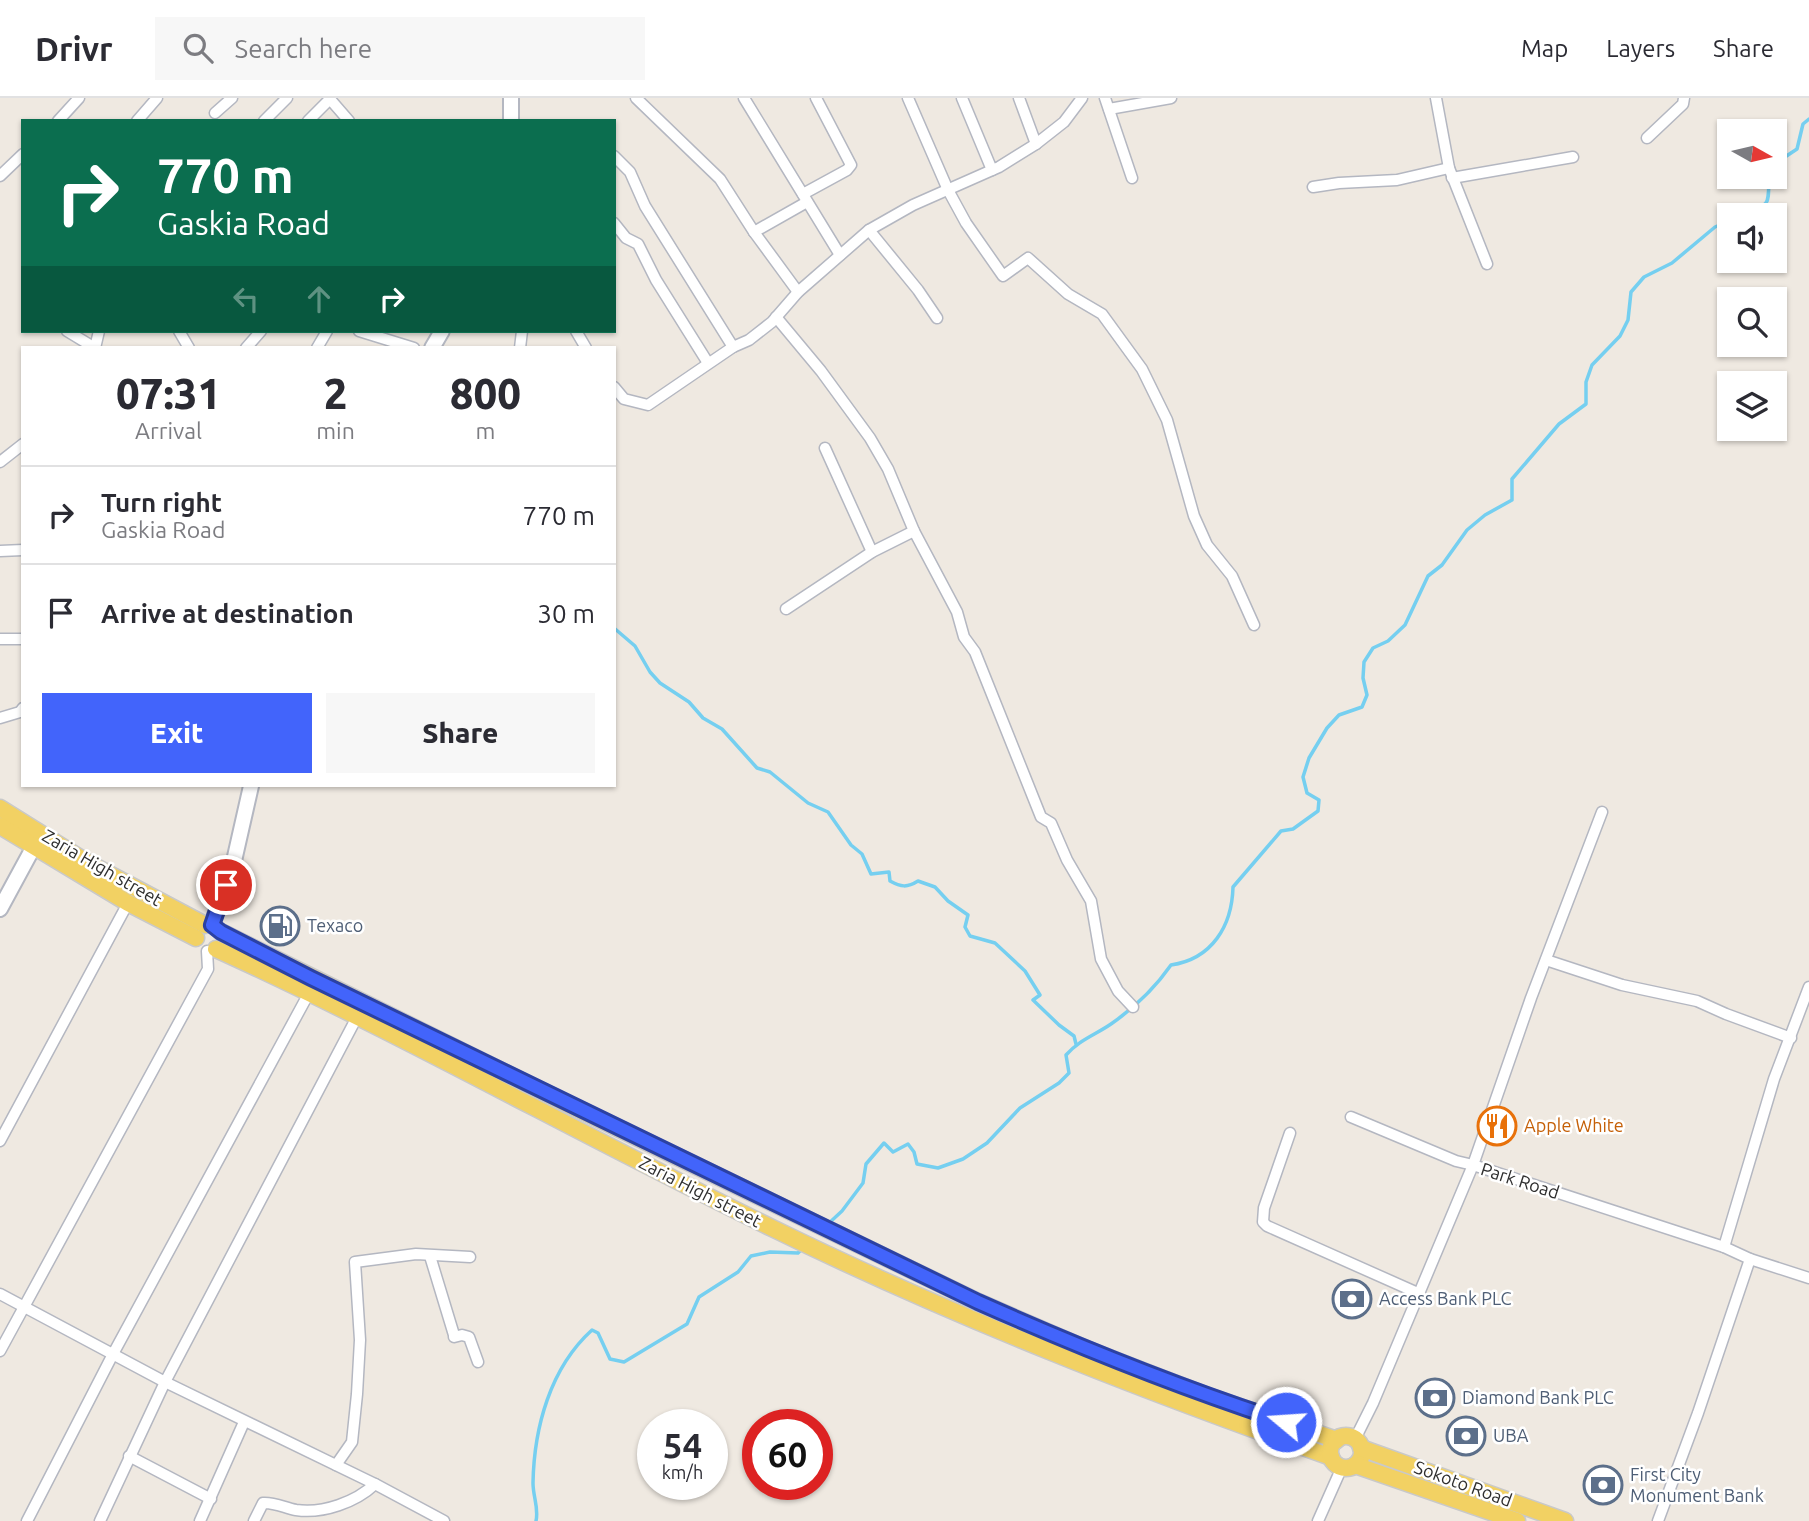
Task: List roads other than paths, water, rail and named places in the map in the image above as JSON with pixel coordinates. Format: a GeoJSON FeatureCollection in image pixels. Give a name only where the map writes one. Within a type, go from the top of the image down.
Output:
{"type":"FeatureCollection","features":[{"type":"Feature","properties":{"kind":"main road"},"geometry":{"type":"LineString","coordinates":[[511,98],[514,119]]}},
{"type":"Feature","properties":{"kind":"main road"},"geometry":{"type":"LineString","coordinates":[[208,930],[220,944],[211,950],[199,946],[208,930],[234,861],[251,787]]}},
{"type":"Feature","properties":{"kind":"main road","name":"Zaria High street"},"geometry":{"type":"LineString","coordinates":[[0,808],[88,863],[208,930],[978,1302],[1086,1349],[1210,1397],[1336,1440]]}},
{"type":"Feature","properties":{"kind":"main road","name":"Zaria High street"},"geometry":{"type":"LineString","coordinates":[[0,827],[128,903],[208,930]]}},
{"type":"Feature","properties":{"kind":"main road"},"geometry":{"type":"LineString","coordinates":[[0,909],[33,848]]}},
{"type":"Feature","properties":{"kind":"main road","name":"Zaria High street"},"geometry":{"type":"LineString","coordinates":[[211,950],[309,993],[772,1228],[857,1268]]}},
{"type":"Feature","properties":{"kind":"main road","name":"Sokoto Road"},"geometry":{"type":"LineString","coordinates":[[857,1268],[974,1322],[1113,1378],[1343,1463],[1517,1521]]}},
{"type":"Feature","properties":{"kind":"main road"},"geometry":{"type":"LineString","coordinates":[[1346,1436],[1358,1443],[1361,1457],[1343,1463],[1331,1448],[1336,1440],[1346,1436]]}},
{"type":"Feature","properties":{"kind":"main road","name":"Sokoto Road"},"geometry":{"type":"LineString","coordinates":[[1358,1443],[1565,1521]]}},
{"type":"Feature","properties":{"kind":"street"},"geometry":{"type":"LineString","coordinates":[[60,119],[79,98]]}},
{"type":"Feature","properties":{"kind":"street"},"geometry":{"type":"LineString","coordinates":[[138,119],[157,98]]}},
{"type":"Feature","properties":{"kind":"street"},"geometry":{"type":"LineString","coordinates":[[215,113],[232,98]]}},
{"type":"Feature","properties":{"kind":"street"},"geometry":{"type":"LineString","coordinates":[[266,119],[287,98]]}},
{"type":"Feature","properties":{"kind":"street"},"geometry":{"type":"LineString","coordinates":[[636,98],[720,179],[754,232],[798,292]]}},
{"type":"Feature","properties":{"kind":"street"},"geometry":{"type":"LineString","coordinates":[[744,98],[840,255]]}},
{"type":"Feature","properties":{"kind":"street"},"geometry":{"type":"LineString","coordinates":[[754,232],[851,165],[816,98]]}},
{"type":"Feature","properties":{"kind":"street"},"geometry":{"type":"LineString","coordinates":[[908,98],[947,191],[1003,276],[1028,258],[1069,294],[1102,314],[1114,328],[1158,399],[1167,420],[1194,516],[1207,545],[1232,576],[1254,625]]}},
{"type":"Feature","properties":{"kind":"street"},"geometry":{"type":"LineString","coordinates":[[962,98],[992,170]]}},
{"type":"Feature","properties":{"kind":"street"},"geometry":{"type":"LineString","coordinates":[[1019,98],[1037,144]]}},
{"type":"Feature","properties":{"kind":"street"},"geometry":{"type":"LineString","coordinates":[[616,390],[624,399],[648,405],[708,363],[749,340],[776,317],[798,292],[869,230],[913,205],[992,170],[1037,144],[1064,122],[1082,98]]}},
{"type":"Feature","properties":{"kind":"street"},"geometry":{"type":"LineString","coordinates":[[1105,98],[1132,178]]}},
{"type":"Feature","properties":{"kind":"street"},"geometry":{"type":"LineString","coordinates":[[1109,109],[1171,98]]}},
{"type":"Feature","properties":{"kind":"street"},"geometry":{"type":"LineString","coordinates":[[1436,98],[1451,173],[1486,264]]}},
{"type":"Feature","properties":{"kind":"street"},"geometry":{"type":"LineString","coordinates":[[1647,138],[1683,104],[1684,98]]}},
{"type":"Feature","properties":{"kind":"street"},"geometry":{"type":"LineString","coordinates":[[310,119],[329,99],[347,119]]}},
{"type":"Feature","properties":{"kind":"street"},"geometry":{"type":"LineString","coordinates":[[0,176],[21,156]]}},
{"type":"Feature","properties":{"kind":"street"},"geometry":{"type":"LineString","coordinates":[[1313,187],[1397,180],[1573,157]]}},
{"type":"Feature","properties":{"kind":"street"},"geometry":{"type":"LineString","coordinates":[[616,158],[630,172],[645,206],[733,347]]}},
{"type":"Feature","properties":{"kind":"street"},"geometry":{"type":"LineString","coordinates":[[616,226],[625,238],[638,244],[656,280],[708,363]]}},
{"type":"Feature","properties":{"kind":"street"},"geometry":{"type":"LineString","coordinates":[[869,230],[937,318]]}},
{"type":"Feature","properties":{"kind":"street"},"geometry":{"type":"LineString","coordinates":[[776,317],[821,371],[870,438],[888,470],[914,531],[957,612],[964,637],[975,652],[1041,817],[1051,823],[1067,860],[1091,901],[1101,959],[1118,991],[1133,1006]]}},
{"type":"Feature","properties":{"kind":"street"},"geometry":{"type":"LineString","coordinates":[[71,333],[92,346]]}},
{"type":"Feature","properties":{"kind":"street"},"geometry":{"type":"LineString","coordinates":[[365,333],[408,346]]}},
{"type":"Feature","properties":{"kind":"street"},"geometry":{"type":"LineString","coordinates":[[0,462],[21,446]]}},
{"type":"Feature","properties":{"kind":"street"},"geometry":{"type":"LineString","coordinates":[[825,448],[873,552]]}},
{"type":"Feature","properties":{"kind":"street"},"geometry":{"type":"LineString","coordinates":[[786,609],[873,552],[914,531]]}},
{"type":"Feature","properties":{"kind":"street"},"geometry":{"type":"LineString","coordinates":[[0,551],[21,550]]}},
{"type":"Feature","properties":{"kind":"street"},"geometry":{"type":"LineString","coordinates":[[0,639],[21,639]]}},
{"type":"Feature","properties":{"kind":"street"},"geometry":{"type":"LineString","coordinates":[[0,718],[21,711]]}},
{"type":"Feature","properties":{"kind":"street"},"geometry":{"type":"LineString","coordinates":[[1351,1117],[1456,1161],[1473,1165],[1602,812]]}},
{"type":"Feature","properties":{"kind":"street"},"geometry":{"type":"LineString","coordinates":[[0,1141],[128,903]]}},
{"type":"Feature","properties":{"kind":"street"},"geometry":{"type":"LineString","coordinates":[[0,1351],[208,969],[211,950]]}},
{"type":"Feature","properties":{"kind":"street"},"geometry":{"type":"LineString","coordinates":[[1546,960],[1622,985],[1698,1001],[1791,1038]]}},
{"type":"Feature","properties":{"kind":"street"},"geometry":{"type":"LineString","coordinates":[[1724,1247],[1774,1079],[1809,987]]}},
{"type":"Feature","properties":{"kind":"street"},"geometry":{"type":"LineString","coordinates":[[27,1521],[113,1354],[309,993]]}},
{"type":"Feature","properties":{"kind":"street"},"geometry":{"type":"LineString","coordinates":[[100,1521],[165,1382],[357,1017]]}},
{"type":"Feature","properties":{"kind":"street"},"geometry":{"type":"LineString","coordinates":[[1290,1133],[1264,1208],[1263,1222],[1420,1294]]}},
{"type":"Feature","properties":{"kind":"street","name":"Park Road"},"geometry":{"type":"LineString","coordinates":[[1358,1443],[1473,1165],[1724,1247],[1750,1259],[1809,1278]]}},
{"type":"Feature","properties":{"kind":"street"},"geometry":{"type":"LineString","coordinates":[[336,1465],[352,1443],[357,1394],[359,1340],[355,1262],[416,1254],[470,1257]]}},
{"type":"Feature","properties":{"kind":"street"},"geometry":{"type":"LineString","coordinates":[[430,1256],[454,1338],[462,1335],[469,1337],[478,1362]]}},
{"type":"Feature","properties":{"kind":"street"},"geometry":{"type":"LineString","coordinates":[[1658,1521],[1750,1259]]}},
{"type":"Feature","properties":{"kind":"street"},"geometry":{"type":"LineString","coordinates":[[0,1294],[165,1382],[375,1484],[444,1521]]}},
{"type":"Feature","properties":{"kind":"street"},"geometry":{"type":"LineString","coordinates":[[200,1521],[244,1422]]}},
{"type":"Feature","properties":{"kind":"street"},"geometry":{"type":"LineString","coordinates":[[129,1456],[211,1499]]}},
{"type":"Feature","properties":{"kind":"street"},"geometry":{"type":"LineString","coordinates":[[1318,1521],[1343,1463]]}},
{"type":"Feature","properties":{"kind":"street"},"geometry":{"type":"LineString","coordinates":[[254,1521],[263,1503],[296,1510],[320,1508],[351,1501],[375,1484]]}},
{"type":"Feature","properties":{"kind":"waterway"},"geometry":{"type":"LineString","coordinates":[[1787,156],[1797,149],[1803,124],[1809,119]]}},
{"type":"Feature","properties":{"kind":"waterway"},"geometry":{"type":"LineString","coordinates":[[1766,203],[1768,189]]}},
{"type":"Feature","properties":{"kind":"waterway"},"geometry":{"type":"LineString","coordinates":[[828,1224],[842,1211],[863,1183],[866,1164],[884,1143],[893,1152],[908,1144],[914,1152],[917,1164],[938,1168],[963,1159],[987,1143],[1020,1108],[1059,1083],[1069,1073],[1066,1055],[1071,1050],[1128,1011],[1151,990],[1171,965],[1198,956],[1217,938],[1229,915],[1233,887],[1281,831],[1293,829],[1318,811],[1319,800],[1307,793],[1303,777],[1309,758],[1327,728],[1339,715],[1362,707],[1367,695],[1363,678],[1364,662],[1373,648],[1388,641],[1405,625],[1428,576],[1442,565],[1467,530],[1485,515],[1512,500],[1512,479],[1559,424],[1586,404],[1586,382],[1592,365],[1620,336],[1628,320],[1631,292],[1644,277],[1672,263],[1717,226]]}},
{"type":"Feature","properties":{"kind":"waterway"},"geometry":{"type":"LineString","coordinates":[[616,630],[635,646],[650,672],[660,683],[689,702],[703,718],[722,729],[757,768],[770,772],[808,803],[828,812],[851,845],[862,854],[871,874],[889,872],[890,881],[897,885],[907,886],[918,881],[935,887],[948,901],[968,915],[965,927],[970,936],[995,943],[1025,971],[1040,995],[1033,1000],[1074,1036],[1076,1044]]}},
{"type":"Feature","properties":{"kind":"waterway"},"geometry":{"type":"LineString","coordinates":[[536,1521],[534,1462],[541,1420],[555,1381],[577,1345],[592,1330],[598,1333],[610,1359],[624,1362],[687,1324],[699,1297],[738,1272],[751,1256],[770,1252],[798,1253],[802,1249]]}},
{"type":"Feature","properties":{"kind":"place","name":"Texaco"},"geometry":{"type":"Point","coordinates":[280,926]}},
{"type":"Feature","properties":{"kind":"place","name":"Apple White"},"geometry":{"type":"Point","coordinates":[1497,1126]}},
{"type":"Feature","properties":{"kind":"place","name":"Access Bank PLC"},"geometry":{"type":"Point","coordinates":[1352,1299]}},
{"type":"Feature","properties":{"kind":"place","name":"Diamond Bank PLC"},"geometry":{"type":"Point","coordinates":[1435,1398]}},
{"type":"Feature","properties":{"kind":"place","name":"UBA"},"geometry":{"type":"Point","coordinates":[1466,1436]}},
{"type":"Feature","properties":{"kind":"place","name":"First City Monument Bank"},"geometry":{"type":"Point","coordinates":[1603,1485]}}]}
